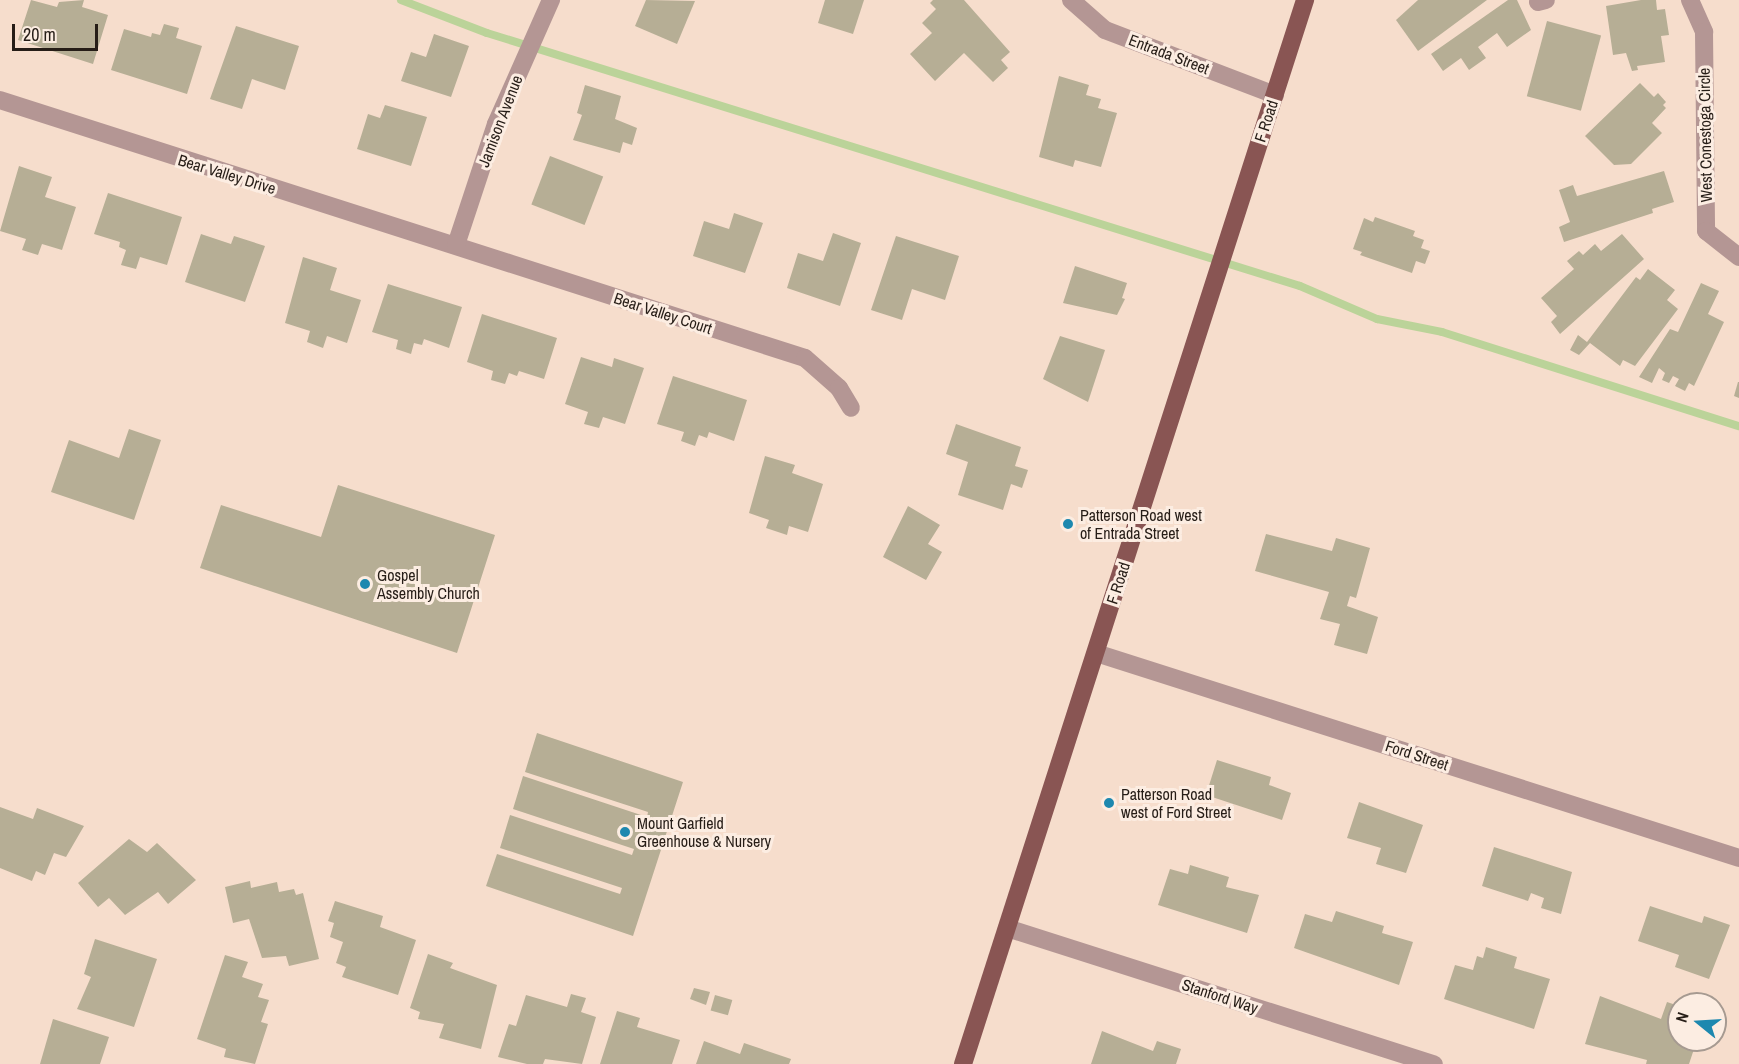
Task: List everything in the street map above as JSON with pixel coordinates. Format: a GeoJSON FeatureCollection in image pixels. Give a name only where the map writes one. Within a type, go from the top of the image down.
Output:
{"type":"FeatureCollection","features":[{"type":"Feature","properties":{"kind":"main road","name":"F Road"},"geometry":{"type":"LineString","coordinates":[[963,1064],[1305,0]]}},
{"type":"Feature","properties":{"kind":"street","name":"Jamison Avenue"},"geometry":{"type":"LineString","coordinates":[[456,245],[496,124],[551,0]]}},
{"type":"Feature","properties":{"kind":"street","name":"Entrada Street"},"geometry":{"type":"LineString","coordinates":[[1071,0],[1105,30],[1275,95]]}},
{"type":"Feature","properties":{"kind":"street","name":"West Conestoga Circle"},"geometry":{"type":"LineString","coordinates":[[1690,0],[1704,32],[1706,231],[1739,257]]}},
{"type":"Feature","properties":{"kind":"street","name":"Bear Valley Drive"},"geometry":{"type":"LineString","coordinates":[[0,100],[456,245]]}},
{"type":"Feature","properties":{"kind":"street","name":"Bear Valley Court"},"geometry":{"type":"LineString","coordinates":[[456,245],[805,358],[839,388],[851,408]]}},
{"type":"Feature","properties":{"kind":"street","name":"Ford Street"},"geometry":{"type":"LineString","coordinates":[[1096,652],[1739,858]]}},
{"type":"Feature","properties":{"kind":"street","name":"Stanford Way"},"geometry":{"type":"LineString","coordinates":[[1007,928],[1434,1064]]}},
{"type":"Feature","properties":{"kind":"building"},"geometry":{"type":"Polygon","coordinates":[[[31,0],[57,7],[59,2],[84,0],[82,7],[108,15],[93,64],[18,40],[31,0]]]}},
{"type":"Feature","properties":{"kind":"building"},"geometry":{"type":"Polygon","coordinates":[[[646,0],[695,1],[677,44],[635,26],[646,0]]]}},
{"type":"Feature","properties":{"kind":"building"},"geometry":{"type":"Polygon","coordinates":[[[825,0],[864,0],[853,34],[818,23],[825,0]]]}},
{"type":"Feature","properties":{"kind":"building"},"geometry":{"type":"Polygon","coordinates":[[[933,0],[964,0],[1010,52],[1001,60],[1008,68],[993,82],[964,53],[935,81],[910,54],[932,33],[922,23],[936,9],[930,3],[933,0]]]}},
{"type":"Feature","properties":{"kind":"building"},"geometry":{"type":"Polygon","coordinates":[[[1418,0],[1487,0],[1418,51],[1396,20],[1418,0]]]}},
{"type":"Feature","properties":{"kind":"building"},"geometry":{"type":"Polygon","coordinates":[[[1508,0],[1517,0],[1531,30],[1507,47],[1497,33],[1478,47],[1486,58],[1469,70],[1461,58],[1443,71],[1431,54],[1508,0]]]}},
{"type":"Feature","properties":{"kind":"building"},"geometry":{"type":"Polygon","coordinates":[[[1656,0],[1657,10],[1665,9],[1669,35],[1661,36],[1665,62],[1637,66],[1638,70],[1632,71],[1626,53],[1613,55],[1606,6],[1656,0]]]}},
{"type":"Feature","properties":{"kind":"building"},"geometry":{"type":"Polygon","coordinates":[[[1547,21],[1601,35],[1581,111],[1527,96],[1547,21]]]}},
{"type":"Feature","properties":{"kind":"building"},"geometry":{"type":"Polygon","coordinates":[[[164,24],[179,28],[176,38],[202,46],[187,94],[111,70],[124,29],[151,37],[152,33],[160,35],[164,24]]]}},
{"type":"Feature","properties":{"kind":"building"},"geometry":{"type":"Polygon","coordinates":[[[236,26],[299,46],[285,90],[252,79],[242,109],[210,99],[236,26]]]}},
{"type":"Feature","properties":{"kind":"building"},"geometry":{"type":"Polygon","coordinates":[[[434,34],[469,46],[451,97],[401,81],[411,52],[426,57],[434,34]]]}},
{"type":"Feature","properties":{"kind":"building"},"geometry":{"type":"Polygon","coordinates":[[[1059,76],[1089,85],[1086,95],[1101,99],[1098,108],[1117,113],[1101,167],[1075,160],[1073,167],[1039,157],[1059,76]]]}},
{"type":"Feature","properties":{"kind":"building"},"geometry":{"type":"Polygon","coordinates":[[[1640,83],[1654,97],[1658,93],[1666,102],[1663,105],[1666,108],[1652,123],[1662,133],[1631,164],[1614,165],[1585,136],[1640,83]]]}},
{"type":"Feature","properties":{"kind":"building"},"geometry":{"type":"Polygon","coordinates":[[[585,85],[621,96],[615,119],[637,128],[632,145],[623,142],[620,153],[573,140],[582,115],[577,113],[585,85]]]}},
{"type":"Feature","properties":{"kind":"building"},"geometry":{"type":"Polygon","coordinates":[[[385,105],[427,117],[411,166],[357,149],[368,114],[380,118],[385,105]]]}},
{"type":"Feature","properties":{"kind":"building"},"geometry":{"type":"Polygon","coordinates":[[[550,156],[603,176],[585,225],[531,205],[550,156]]]}},
{"type":"Feature","properties":{"kind":"building"},"geometry":{"type":"Polygon","coordinates":[[[19,166],[52,177],[45,197],[76,207],[62,250],[42,244],[38,255],[22,250],[26,239],[0,231],[19,166]]]}},
{"type":"Feature","properties":{"kind":"building"},"geometry":{"type":"Polygon","coordinates":[[[1664,171],[1674,202],[1652,209],[1653,213],[1564,242],[1559,227],[1570,222],[1559,190],[1573,185],[1577,196],[1664,171]]]}},
{"type":"Feature","properties":{"kind":"building"},"geometry":{"type":"Polygon","coordinates":[[[108,193],[182,217],[167,265],[140,257],[136,269],[121,265],[126,250],[119,247],[120,242],[94,234],[108,193]]]}},
{"type":"Feature","properties":{"kind":"building"},"geometry":{"type":"Polygon","coordinates":[[[734,213],[763,223],[745,273],[693,256],[704,221],[729,229],[734,213]]]}},
{"type":"Feature","properties":{"kind":"building"},"geometry":{"type":"Polygon","coordinates":[[[1375,217],[1415,231],[1413,236],[1424,240],[1421,248],[1430,251],[1425,264],[1416,261],[1412,273],[1360,255],[1362,252],[1353,249],[1364,218],[1373,222],[1375,217]]]}},
{"type":"Feature","properties":{"kind":"building"},"geometry":{"type":"Polygon","coordinates":[[[833,233],[861,243],[840,306],[787,288],[798,253],[823,261],[833,233]]]}},
{"type":"Feature","properties":{"kind":"building"},"geometry":{"type":"Polygon","coordinates":[[[201,234],[231,244],[234,236],[265,246],[245,302],[185,282],[201,234]]]}},
{"type":"Feature","properties":{"kind":"building"},"geometry":{"type":"Polygon","coordinates":[[[1622,234],[1644,259],[1560,334],[1551,322],[1557,316],[1541,298],[1574,269],[1567,261],[1579,251],[1583,255],[1595,244],[1601,251],[1622,234]]]}},
{"type":"Feature","properties":{"kind":"building"},"geometry":{"type":"Polygon","coordinates":[[[896,236],[959,256],[945,300],[912,289],[902,320],[871,310],[896,236]]]}},
{"type":"Feature","properties":{"kind":"building"},"geometry":{"type":"Polygon","coordinates":[[[303,257],[337,268],[330,290],[361,300],[347,343],[327,336],[323,348],[307,342],[310,331],[285,323],[303,257]]]}},
{"type":"Feature","properties":{"kind":"building"},"geometry":{"type":"Polygon","coordinates":[[[1075,266],[1127,283],[1122,298],[1125,299],[1117,315],[1063,303],[1075,266]]]}},
{"type":"Feature","properties":{"kind":"building"},"geometry":{"type":"Polygon","coordinates":[[[1648,269],[1675,290],[1667,300],[1678,309],[1635,366],[1623,360],[1620,366],[1590,343],[1579,355],[1570,350],[1578,335],[1587,342],[1636,277],[1640,280],[1648,269]]]}},
{"type":"Feature","properties":{"kind":"building"},"geometry":{"type":"Polygon","coordinates":[[[1701,283],[1719,291],[1708,314],[1724,322],[1694,386],[1689,383],[1685,391],[1675,386],[1679,379],[1673,376],[1669,383],[1662,380],[1665,373],[1659,368],[1652,383],[1639,377],[1670,329],[1678,332],[1701,283]]]}},
{"type":"Feature","properties":{"kind":"building"},"geometry":{"type":"Polygon","coordinates":[[[388,284],[462,307],[449,348],[424,339],[422,345],[414,343],[411,354],[396,349],[398,340],[372,332],[388,284]]]}},
{"type":"Feature","properties":{"kind":"building"},"geometry":{"type":"Polygon","coordinates":[[[482,314],[557,338],[544,379],[519,371],[517,376],[509,373],[505,384],[491,380],[493,371],[467,362],[482,314]]]}},
{"type":"Feature","properties":{"kind":"building"},"geometry":{"type":"Polygon","coordinates":[[[1060,336],[1105,350],[1088,402],[1043,379],[1060,336]]]}},
{"type":"Feature","properties":{"kind":"building"},"geometry":{"type":"Polygon","coordinates":[[[581,357],[612,367],[614,358],[644,368],[625,424],[603,417],[599,428],[584,424],[588,412],[565,404],[581,357]]]}},
{"type":"Feature","properties":{"kind":"building"},"geometry":{"type":"Polygon","coordinates":[[[673,376],[747,400],[734,441],[709,432],[707,438],[699,435],[695,446],[681,441],[684,432],[657,424],[673,376]]]}},
{"type":"Feature","properties":{"kind":"building"},"geometry":{"type":"Polygon","coordinates":[[[1739,382],[1739,398],[1734,396],[1739,382]]]}},
{"type":"Feature","properties":{"kind":"building"},"geometry":{"type":"Polygon","coordinates":[[[956,424],[1021,447],[1015,466],[1028,470],[1022,488],[1011,484],[1003,510],[958,495],[968,462],[946,454],[956,424]]]}},
{"type":"Feature","properties":{"kind":"building"},"geometry":{"type":"Polygon","coordinates":[[[129,429],[161,440],[134,520],[51,492],[69,440],[119,458],[129,429]]]}},
{"type":"Feature","properties":{"kind":"building"},"geometry":{"type":"Polygon","coordinates":[[[765,456],[795,465],[792,473],[823,484],[808,532],[789,526],[787,535],[766,528],[769,520],[749,513],[765,456]]]}},
{"type":"Feature","properties":{"kind":"building","name":"Gospel Assembly Church"},"geometry":{"type":"Polygon","coordinates":[[[338,485],[495,535],[457,653],[200,568],[221,505],[321,537],[338,485]]]}},
{"type":"Feature","properties":{"kind":"building"},"geometry":{"type":"Polygon","coordinates":[[[908,506],[940,525],[928,544],[942,552],[926,580],[883,557],[908,506]]]}},
{"type":"Feature","properties":{"kind":"building"},"geometry":{"type":"Polygon","coordinates":[[[1266,534],[1332,551],[1336,538],[1370,548],[1356,598],[1350,596],[1347,606],[1378,617],[1367,654],[1334,645],[1340,624],[1320,619],[1329,592],[1255,571],[1266,534]]]}},
{"type":"Feature","properties":{"kind":"building","name":"Mount Garfield Greenhouse & Nursery"},"geometry":{"type":"Polygon","coordinates":[[[537,733],[683,782],[633,936],[486,886],[497,854],[620,894],[622,888],[500,848],[510,815],[632,855],[634,849],[513,809],[523,776],[647,817],[648,812],[525,772],[537,733]]]}},
{"type":"Feature","properties":{"kind":"building"},"geometry":{"type":"Polygon","coordinates":[[[1217,760],[1271,777],[1269,785],[1291,793],[1282,820],[1206,795],[1217,760]]]}},
{"type":"Feature","properties":{"kind":"building"},"geometry":{"type":"Polygon","coordinates":[[[1359,802],[1423,825],[1406,873],[1376,864],[1381,848],[1347,838],[1359,802]]]}},
{"type":"Feature","properties":{"kind":"building"},"geometry":{"type":"Polygon","coordinates":[[[0,807],[33,819],[37,808],[84,826],[66,857],[54,853],[45,875],[36,871],[32,881],[0,868],[0,807]]]}},
{"type":"Feature","properties":{"kind":"building"},"geometry":{"type":"Polygon","coordinates":[[[129,839],[147,852],[157,843],[196,880],[168,904],[158,892],[125,915],[109,898],[98,907],[78,883],[129,839]]]}},
{"type":"Feature","properties":{"kind":"building"},"geometry":{"type":"Polygon","coordinates":[[[1494,847],[1572,872],[1561,914],[1541,908],[1544,898],[1531,893],[1528,901],[1482,886],[1494,847]]]}},
{"type":"Feature","properties":{"kind":"building"},"geometry":{"type":"Polygon","coordinates":[[[1190,865],[1229,877],[1226,887],[1259,895],[1247,933],[1158,905],[1170,869],[1188,874],[1190,865]]]}},
{"type":"Feature","properties":{"kind":"building"},"geometry":{"type":"Polygon","coordinates":[[[250,881],[251,888],[277,882],[279,892],[294,889],[296,895],[303,893],[319,959],[289,966],[286,956],[262,958],[249,919],[233,923],[225,887],[250,881]]]}},
{"type":"Feature","properties":{"kind":"building"},"geometry":{"type":"Polygon","coordinates":[[[335,901],[383,916],[380,927],[416,940],[398,995],[342,977],[346,967],[336,963],[343,942],[330,937],[334,923],[328,921],[335,901]]]}},
{"type":"Feature","properties":{"kind":"building"},"geometry":{"type":"Polygon","coordinates":[[[1650,906],[1702,923],[1704,916],[1730,925],[1709,979],[1675,967],[1679,955],[1638,941],[1650,906]]]}},
{"type":"Feature","properties":{"kind":"building"},"geometry":{"type":"Polygon","coordinates":[[[1336,911],[1384,926],[1382,933],[1413,942],[1399,985],[1294,948],[1305,914],[1332,922],[1336,911]]]}},
{"type":"Feature","properties":{"kind":"building"},"geometry":{"type":"Polygon","coordinates":[[[95,939],[157,959],[134,1027],[77,1009],[91,977],[84,974],[95,939]]]}},
{"type":"Feature","properties":{"kind":"building"},"geometry":{"type":"Polygon","coordinates":[[[1486,947],[1517,957],[1514,968],[1550,979],[1534,1029],[1444,999],[1455,965],[1473,970],[1477,956],[1483,958],[1486,947]]]}},
{"type":"Feature","properties":{"kind":"building"},"geometry":{"type":"Polygon","coordinates":[[[428,954],[453,963],[450,968],[497,985],[481,1049],[439,1038],[444,1024],[418,1019],[420,1012],[410,1008],[428,954]]]}},
{"type":"Feature","properties":{"kind":"building"},"geometry":{"type":"Polygon","coordinates":[[[225,955],[248,962],[242,977],[263,984],[258,997],[269,1000],[261,1022],[268,1024],[255,1064],[224,1057],[226,1049],[197,1039],[225,955]]]}},
{"type":"Feature","properties":{"kind":"building"},"geometry":{"type":"Polygon","coordinates":[[[694,988],[710,992],[706,1005],[690,999],[694,988]]]}},
{"type":"Feature","properties":{"kind":"building"},"geometry":{"type":"Polygon","coordinates":[[[571,994],[586,998],[581,1012],[596,1017],[582,1064],[545,1059],[543,1064],[527,1064],[498,1057],[509,1024],[516,1026],[526,995],[567,1007],[571,994]]]}},
{"type":"Feature","properties":{"kind":"building"},"geometry":{"type":"Polygon","coordinates":[[[715,995],[732,1000],[728,1015],[711,1010],[715,995]]]}},
{"type":"Feature","properties":{"kind":"building"},"geometry":{"type":"Polygon","coordinates":[[[1600,996],[1661,1019],[1667,1002],[1667,1052],[1693,1052],[1689,1064],[1646,1064],[1647,1060],[1585,1044],[1600,996]]]}},
{"type":"Feature","properties":{"kind":"building"},"geometry":{"type":"Polygon","coordinates":[[[617,1011],[640,1018],[637,1027],[680,1040],[672,1064],[600,1064],[617,1011]]]}},
{"type":"Feature","properties":{"kind":"building"},"geometry":{"type":"Polygon","coordinates":[[[53,1019],[109,1037],[100,1064],[40,1064],[53,1019]]]}},
{"type":"Feature","properties":{"kind":"building"},"geometry":{"type":"Polygon","coordinates":[[[1102,1031],[1153,1051],[1157,1041],[1181,1049],[1176,1064],[1091,1064],[1102,1031]]]}},
{"type":"Feature","properties":{"kind":"building"},"geometry":{"type":"Polygon","coordinates":[[[704,1041],[740,1054],[744,1043],[791,1059],[789,1064],[696,1064],[704,1041]]]}},
{"type":"Feature","properties":{"kind":"waterway"},"geometry":{"type":"LineString","coordinates":[[401,0],[487,33],[1300,286],[1377,319],[1442,332],[1739,426]]}},
{"type":"Feature","properties":{"kind":"place","name":"Patterson Road west of Entrada Street"},"geometry":{"type":"Point","coordinates":[1068,524]}},
{"type":"Feature","properties":{"kind":"place","name":"Gospel Assembly Church"},"geometry":{"type":"Point","coordinates":[365,584]}},
{"type":"Feature","properties":{"kind":"place","name":"Patterson Road west of Ford Street"},"geometry":{"type":"Point","coordinates":[1109,803]}},
{"type":"Feature","properties":{"kind":"place","name":"Mount Garfield Greenhouse & Nursery"},"geometry":{"type":"Point","coordinates":[625,832]}}]}
